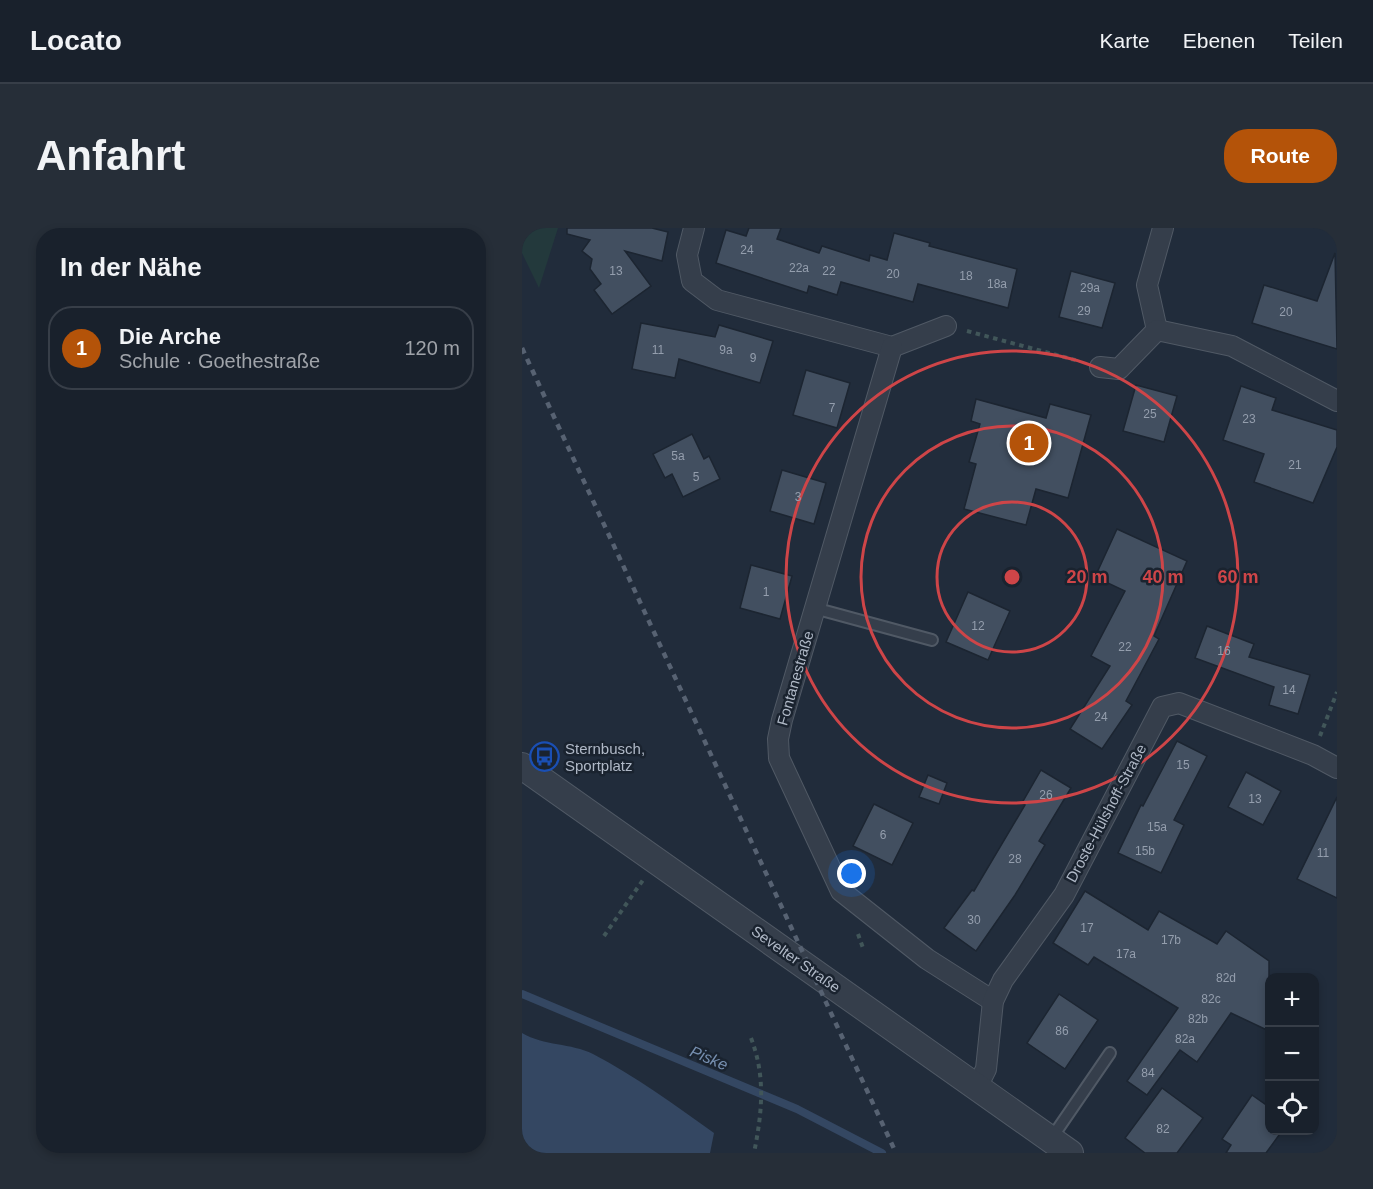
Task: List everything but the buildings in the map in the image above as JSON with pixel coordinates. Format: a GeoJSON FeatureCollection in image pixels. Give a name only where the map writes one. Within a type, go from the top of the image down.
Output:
{"type":"FeatureCollection","features":[{"type":"Feature","properties":{"kind":"street"},"geometry":{"type":"LineString","coordinates":[[694,228],[687,255],[692,281],[717,300],[892,347],[946,326]]}},
{"type":"Feature","properties":{"kind":"street"},"geometry":{"type":"LineString","coordinates":[[1157,330],[1147,285],[1163,228]]}},
{"type":"Feature","properties":{"kind":"street"},"geometry":{"type":"LineString","coordinates":[[1100,367],[1119,369],[1157,330]]}},
{"type":"Feature","properties":{"kind":"street"},"geometry":{"type":"LineString","coordinates":[[1157,330],[1232,346],[1337,401]]}},
{"type":"Feature","properties":{"kind":"street","name":"Fontanestraße"},"geometry":{"type":"LineString","coordinates":[[892,347],[782,720],[778,739],[779,758],[841,891],[927,959],[993,1001]]}},
{"type":"Feature","properties":{"kind":"street","name":"Droste-Hülshoff-Straße"},"geometry":{"type":"LineString","coordinates":[[977,1087],[987,1070],[993,1001],[1003,981],[1064,895],[1162,707],[1179,704],[1313,756],[1337,768]]}},
{"type":"Feature","properties":{"kind":"street","name":"Sevelter Straße"},"geometry":{"type":"LineString","coordinates":[[522,766],[1061,1146]]}},
{"type":"Feature","properties":{"kind":"lane"},"geometry":{"type":"LineString","coordinates":[[814,608],[932,640]]}},
{"type":"Feature","properties":{"kind":"lane"},"geometry":{"type":"LineString","coordinates":[[1061,1146],[1110,1053]]}},
{"type":"Feature","properties":{"kind":"path"},"geometry":{"type":"LineString","coordinates":[[946,326],[1100,367]]}},
{"type":"Feature","properties":{"kind":"path"},"geometry":{"type":"LineString","coordinates":[[1313,756],[1337,692]]}},
{"type":"Feature","properties":{"kind":"path"},"geometry":{"type":"LineString","coordinates":[[604,936],[656,860]]}},
{"type":"Feature","properties":{"kind":"path"},"geometry":{"type":"LineString","coordinates":[[751,1038],[759,1057],[762,1077],[762,1109],[754,1153]]}},
{"type":"Feature","properties":{"kind":"green space"},"geometry":{"type":"Polygon","coordinates":[[[522,228],[558,228],[539,288],[522,253],[522,228]]]}},
{"type":"Feature","properties":{"kind":"water"},"geometry":{"type":"Polygon","coordinates":[[[522,1033],[539,1040],[585,1050],[639,1081],[714,1133],[710,1153],[522,1153],[522,1033]]]}},
{"type":"Feature","properties":{"kind":"waterway","name":"Piske"},"geometry":{"type":"LineString","coordinates":[[522,994],[797,1109],[882,1153]]}},
{"type":"Feature","properties":{"kind":"railway"},"geometry":{"type":"LineString","coordinates":[[522,348],[896,1153]]}},
{"type":"Feature","properties":{"kind":"place","name":"Die Arche"},"geometry":{"type":"Point","coordinates":[1029,443]}},
{"type":"Feature","properties":{"kind":"place","name":"Sternbusch, Sportplatz"},"geometry":{"type":"Point","coordinates":[544,757]}}]}
